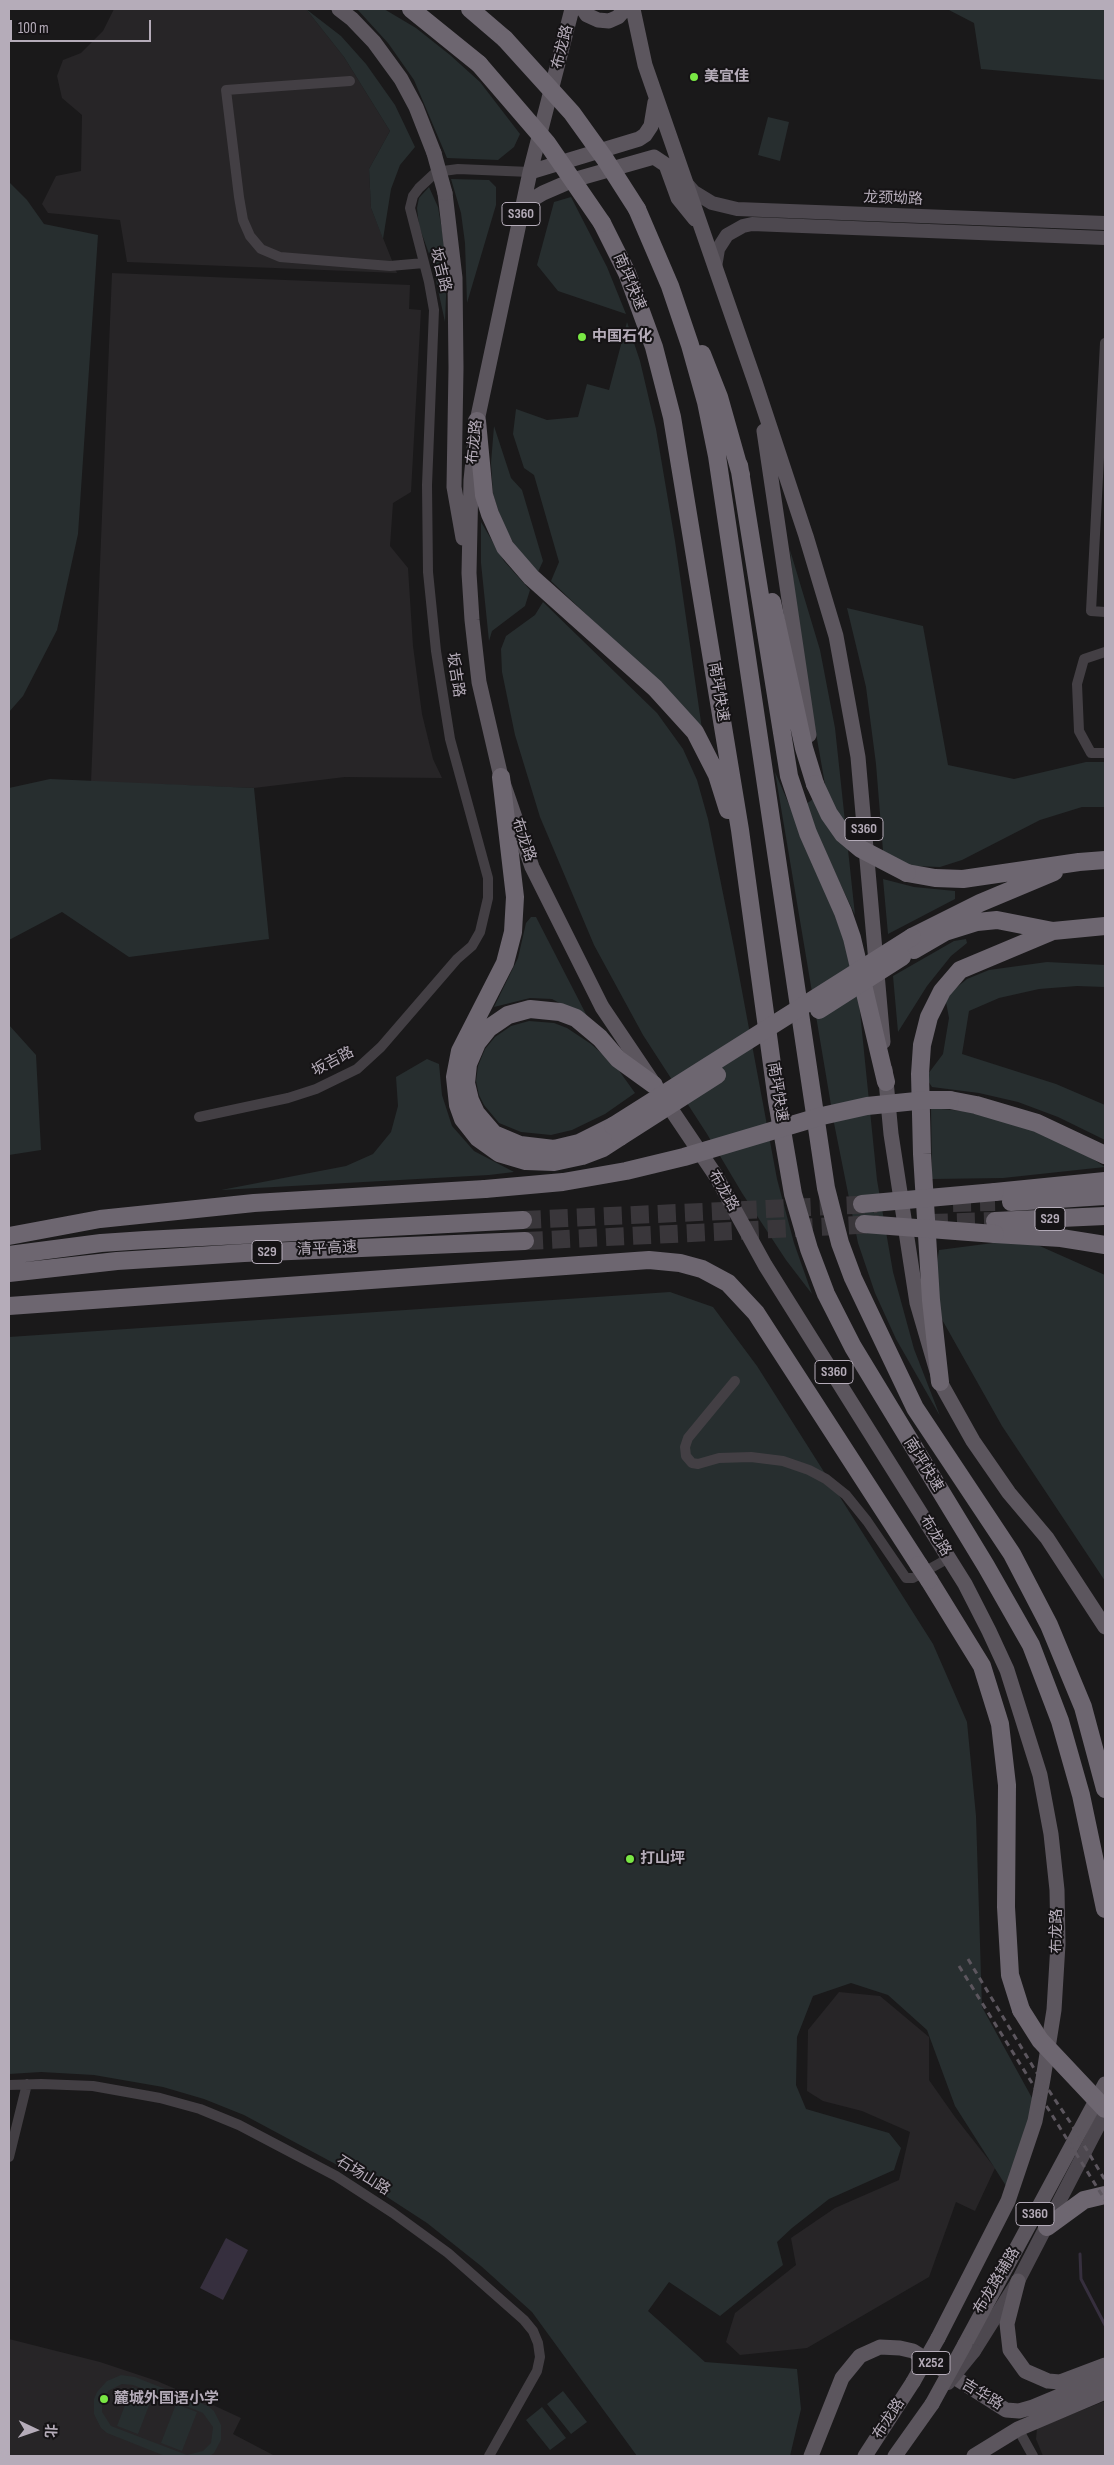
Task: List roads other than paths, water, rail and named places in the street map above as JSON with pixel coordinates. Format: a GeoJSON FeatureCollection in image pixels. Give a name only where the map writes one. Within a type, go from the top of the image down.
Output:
{"type":"FeatureCollection","features":[{"type":"Feature","properties":{"kind":"highway","name":"南坪快速"},"geometry":{"type":"LineString","coordinates":[[411,9],[479,64],[547,143],[602,223],[627,274],[654,347],[672,417],[749,893],[777,1101],[793,1194],[809,1249],[826,1294],[853,1347],[986,1566],[1031,1645],[1060,1721],[1081,1795],[1105,1909]]}},
{"type":"Feature","properties":{"kind":"highway","name":"南坪快速"},"geometry":{"type":"LineString","coordinates":[[470,9],[505,39],[572,113],[605,159],[637,209],[670,286],[703,393],[717,456],[826,1188],[840,1243],[853,1278],[915,1408],[1012,1554],[1049,1625],[1083,1707],[1105,1790]]}},
{"type":"Feature","properties":{"kind":"highway"},"geometry":{"type":"LineString","coordinates":[[670,286],[719,397],[739,465],[765,569],[804,748],[816,784],[829,814],[844,834],[885,864],[907,873],[935,878],[963,879],[1105,860]]}},
{"type":"Feature","properties":{"kind":"highway"},"geometry":{"type":"LineString","coordinates":[[477,421],[484,495],[490,514],[505,547],[532,577],[655,688],[695,732],[717,775],[741,854],[749,893]]}},
{"type":"Feature","properties":{"kind":"highway"},"geometry":{"type":"LineString","coordinates":[[739,465],[789,776],[808,833],[844,912],[852,938],[886,1082]]}},
{"type":"Feature","properties":{"kind":"highway"},"geometry":{"type":"LineString","coordinates":[[501,777],[515,897],[513,932],[505,963],[460,1051],[455,1084],[458,1105],[464,1119],[478,1138],[499,1153],[526,1161],[554,1162],[582,1156],[603,1148],[616,1132]]}},
{"type":"Feature","properties":{"kind":"highway"},"geometry":{"type":"LineString","coordinates":[[654,1085],[618,1058],[600,1038],[576,1018],[560,1012],[530,1009],[508,1015],[489,1028],[477,1043],[468,1064],[466,1083],[470,1100],[476,1113],[494,1134],[520,1146],[554,1149],[616,1132],[913,943],[980,903],[1080,862]]}},
{"type":"Feature","properties":{"kind":"highway"},"geometry":{"type":"LineString","coordinates":[[913,943],[977,922],[997,920],[1054,931],[1105,926]]}},
{"type":"Feature","properties":{"kind":"highway"},"geometry":{"type":"LineString","coordinates":[[940,1382],[931,1300],[922,1154],[920,1074],[922,1045],[929,1017],[942,991],[960,970],[1054,931]]}},
{"type":"Feature","properties":{"kind":"highway"},"geometry":{"type":"LineString","coordinates":[[9,1236],[100,1218],[254,1203],[485,1189],[563,1182],[626,1171],[684,1157],[822,1116],[867,1106],[926,1100],[950,1100],[994,1110],[1037,1123],[1105,1155]]}},
{"type":"Feature","properties":{"kind":"highway"},"geometry":{"type":"LineString","coordinates":[[862,1204],[995,1197],[1105,1181]]}},
{"type":"Feature","properties":{"kind":"highway","name":"S29"},"geometry":{"type":"LineString","coordinates":[[995,1197],[1105,1196]]}},
{"type":"Feature","properties":{"kind":"highway","name":"S29"},"geometry":{"type":"LineString","coordinates":[[995,1227],[1105,1216]]}},
{"type":"Feature","properties":{"kind":"highway","name":"清平高速"},"geometry":{"type":"LineString","coordinates":[[9,1255],[101,1243],[145,1240],[523,1220]]}},
{"type":"Feature","properties":{"kind":"highway"},"geometry":{"type":"LineString","coordinates":[[864,1224],[995,1227],[1105,1245]]}},
{"type":"Feature","properties":{"kind":"highway","name":"清平高速"},"geometry":{"type":"LineString","coordinates":[[9,1273],[117,1261],[525,1240]]}},
{"type":"Feature","properties":{"kind":"highway"},"geometry":{"type":"LineString","coordinates":[[9,1306],[649,1260],[680,1263],[702,1269],[728,1283],[756,1313],[968,1640],[982,1666],[1000,1724],[1007,1785],[1006,1907],[1010,1975],[1020,2010],[1040,2040],[1105,2109]]}},
{"type":"Feature","properties":{"kind":"highway"},"geometry":{"type":"LineString","coordinates":[[1047,2227],[1084,2200],[1105,2195]]}},
{"type":"Feature","properties":{"kind":"main road"},"geometry":{"type":"LineString","coordinates":[[339,9],[352,19],[374,42],[401,79],[416,107],[434,153],[445,193],[455,278],[454,486],[470,573]]}},
{"type":"Feature","properties":{"kind":"main road","name":"布龙路"},"geometry":{"type":"LineString","coordinates":[[572,9],[521,212],[477,421],[471,480],[470,573],[472,620],[479,682],[501,777],[532,867],[602,1007],[716,1176],[765,1265],[949,1558],[990,1631],[1007,1670],[1040,1775],[1051,1834],[1057,1890],[1058,1944],[1054,2010],[1035,2121],[1008,2201],[938,2338],[913,2382],[865,2456]]}},
{"type":"Feature","properties":{"kind":"main road"},"geometry":{"type":"LineString","coordinates":[[583,9],[587,15],[593,18],[609,21],[618,17],[624,9]]}},
{"type":"Feature","properties":{"kind":"main road","name":"S360"},"geometry":{"type":"LineString","coordinates":[[633,9],[644,66],[755,382],[809,545],[836,636],[849,696],[858,757],[891,1134],[917,1303],[940,1382],[974,1441],[1009,1493],[1047,1538],[1105,1627]]}},
{"type":"Feature","properties":{"kind":"main road"},"geometry":{"type":"LineString","coordinates":[[572,180],[546,183],[538,180],[530,172],[646,135],[653,119],[655,95]]}},
{"type":"Feature","properties":{"kind":"main road"},"geometry":{"type":"LineString","coordinates":[[521,212],[533,199],[572,180],[648,157],[658,158],[669,171],[678,198],[703,230]]}},
{"type":"Feature","properties":{"kind":"main road","name":"龙颈坳路"},"geometry":{"type":"LineString","coordinates":[[687,184],[702,198],[720,207],[772,211],[1105,223]]}},
{"type":"Feature","properties":{"kind":"main road"},"geometry":{"type":"LineString","coordinates":[[771,225],[772,211]]}},
{"type":"Feature","properties":{"kind":"main road","name":"龙颈坳路"},"geometry":{"type":"LineString","coordinates":[[715,266],[718,249],[728,234],[743,226],[771,225],[1105,238]]}},
{"type":"Feature","properties":{"kind":"main road"},"geometry":{"type":"LineString","coordinates":[[755,382],[789,596],[816,784]]}},
{"type":"Feature","properties":{"kind":"main road","name":"S360"},"geometry":{"type":"LineString","coordinates":[[895,2456],[970,2348],[1105,2084]]}},
{"type":"Feature","properties":{"kind":"main road","name":"布龙路辅路"},"geometry":{"type":"LineString","coordinates":[[970,2348],[1018,2281],[1105,2114]]}},
{"type":"Feature","properties":{"kind":"main road"},"geometry":{"type":"LineString","coordinates":[[1018,2281],[1007,2324],[1010,2350],[1025,2371],[1048,2381],[1103,2379]]}},
{"type":"Feature","properties":{"kind":"main road","name":"吉华路"},"geometry":{"type":"LineString","coordinates":[[811,2456],[842,2378],[860,2356],[880,2347],[900,2348],[913,2352],[1006,2410],[1019,2411],[1103,2379]]}},
{"type":"Feature","properties":{"kind":"main road"},"geometry":{"type":"LineString","coordinates":[[974,2456],[1103,2379]]}},
{"type":"Feature","properties":{"kind":"main road"},"geometry":{"type":"LineString","coordinates":[[988,2400],[999,2414],[1018,2429]]}},
{"type":"Feature","properties":{"kind":"street"},"geometry":{"type":"LineString","coordinates":[[350,81],[226,90],[243,220],[250,236],[261,250],[280,257],[390,266],[424,263]]}},
{"type":"Feature","properties":{"kind":"street","name":"坂吉路"},"geometry":{"type":"LineString","coordinates":[[199,1117],[288,1098],[316,1089],[357,1069],[368,1061],[457,959],[472,946],[480,932],[485,916],[488,878],[450,739],[436,651],[428,572],[427,486],[434,326],[432,298],[410,208],[413,196],[434,174],[450,170],[530,172]]}},
{"type":"Feature","properties":{"kind":"street"},"geometry":{"type":"LineString","coordinates":[[1105,344],[1091,611],[1105,612]]}},
{"type":"Feature","properties":{"kind":"street"},"geometry":{"type":"LineString","coordinates":[[1105,652],[1084,659],[1077,684],[1079,731],[1091,753],[1105,753]]}},
{"type":"Feature","properties":{"kind":"street"},"geometry":{"type":"LineString","coordinates":[[735,1381],[688,1438],[685,1447],[686,1456],[692,1463],[698,1464],[719,1458],[751,1457],[783,1461],[810,1470],[826,1479],[846,1495],[867,1521],[906,1578],[914,1578],[949,1558]]}},
{"type":"Feature","properties":{"kind":"street"},"geometry":{"type":"LineString","coordinates":[[9,2157],[27,2084]]}},
{"type":"Feature","properties":{"kind":"street","name":"石场山路"},"geometry":{"type":"LineString","coordinates":[[9,2085],[67,2084],[119,2090],[160,2098],[200,2109],[239,2125],[336,2176],[393,2213],[448,2253],[524,2320],[533,2331],[538,2343],[540,2357],[537,2371],[489,2456]]}},
{"type":"Feature","properties":{"kind":"street"},"geometry":{"type":"LineString","coordinates":[[1018,2429],[1033,2456]]}},
{"type":"Feature","properties":{"kind":"waterway"},"geometry":{"type":"LineString","coordinates":[[1080,2254],[1081,2279],[1105,2325]]}},
{"type":"Feature","properties":{"kind":"tunnel"},"geometry":{"type":"LineString","coordinates":[[953,1203],[995,1202]]}},
{"type":"Feature","properties":{"kind":"tunnel"},"geometry":{"type":"LineString","coordinates":[[523,1220],[877,1204]]}},
{"type":"Feature","properties":{"kind":"tunnel"},"geometry":{"type":"LineString","coordinates":[[930,1223],[995,1221]]}},
{"type":"Feature","properties":{"kind":"tunnel"},"geometry":{"type":"LineString","coordinates":[[525,1241],[879,1224]]}},
{"type":"Feature","properties":{"kind":"railway"},"geometry":{"type":"LineString","coordinates":[[968,1959],[1035,2070],[1070,2122],[1105,2180]]}},
{"type":"Feature","properties":{"kind":"railway"},"geometry":{"type":"LineString","coordinates":[[959,1966],[1105,2200]]}},
{"type":"Feature","properties":{"kind":"place","name":"美宜佳"},"geometry":{"type":"Point","coordinates":[694,77]}},
{"type":"Feature","properties":{"kind":"place","name":"中国石化"},"geometry":{"type":"Point","coordinates":[582,337]}},
{"type":"Feature","properties":{"kind":"place","name":"打山坪"},"geometry":{"type":"Point","coordinates":[630,1859]}},
{"type":"Feature","properties":{"kind":"place","name":"麓城外国语小学"},"geometry":{"type":"Point","coordinates":[104,2399]}}]}
